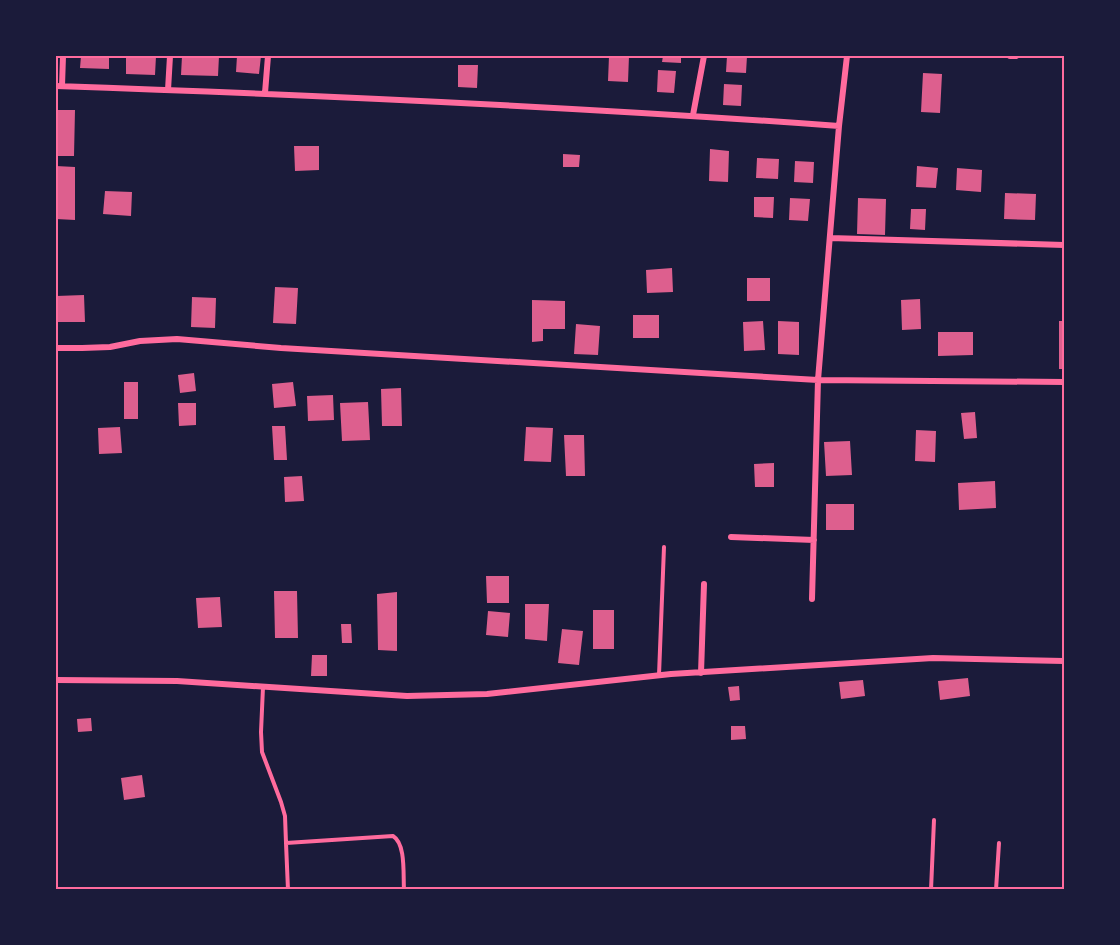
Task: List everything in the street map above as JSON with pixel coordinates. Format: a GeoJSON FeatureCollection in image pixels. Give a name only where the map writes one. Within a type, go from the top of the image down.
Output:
{"type":"FeatureCollection","features":[{"type":"Feature","properties":{"kind":"street"},"geometry":{"type":"LineString","coordinates":[[63,56],[59,86],[265,93],[693,115],[839,126]]}},
{"type":"Feature","properties":{"kind":"street"},"geometry":{"type":"LineString","coordinates":[[168,90],[170,56]]}},
{"type":"Feature","properties":{"kind":"street"},"geometry":{"type":"LineString","coordinates":[[265,93],[268,56]]}},
{"type":"Feature","properties":{"kind":"street"},"geometry":{"type":"LineString","coordinates":[[693,115],[704,56]]}},
{"type":"Feature","properties":{"kind":"street"},"geometry":{"type":"LineString","coordinates":[[812,599],[818,380],[847,56]]}},
{"type":"Feature","properties":{"kind":"street"},"geometry":{"type":"LineString","coordinates":[[830,238],[1065,246]]}},
{"type":"Feature","properties":{"kind":"street"},"geometry":{"type":"LineString","coordinates":[[56,348],[100,347],[177,339],[281,348],[818,380],[1065,382]]}},
{"type":"Feature","properties":{"kind":"street"},"geometry":{"type":"LineString","coordinates":[[731,537],[814,540]]}},
{"type":"Feature","properties":{"kind":"street"},"geometry":{"type":"LineString","coordinates":[[701,673],[704,584]]}},
{"type":"Feature","properties":{"kind":"street"},"geometry":{"type":"LineString","coordinates":[[56,680],[177,681],[407,696],[487,694],[659,676],[933,658],[1065,661]]}},
{"type":"Feature","properties":{"kind":"lane"},"geometry":{"type":"LineString","coordinates":[[659,676],[664,546]]}},
{"type":"Feature","properties":{"kind":"lane"},"geometry":{"type":"LineString","coordinates":[[263,687],[262,752],[285,816],[288,890]]}},
{"type":"Feature","properties":{"kind":"lane"},"geometry":{"type":"LineString","coordinates":[[931,890],[934,820]]}},
{"type":"Feature","properties":{"kind":"lane"},"geometry":{"type":"LineString","coordinates":[[286,843],[393,836],[399,839],[402,846],[404,890]]}},
{"type":"Feature","properties":{"kind":"lane"},"geometry":{"type":"LineString","coordinates":[[996,890],[999,843]]}},
{"type":"Feature","properties":{"kind":"building"},"geometry":{"type":"Polygon","coordinates":[[[81,56],[109,56],[109,69],[80,68],[81,56]]]}},
{"type":"Feature","properties":{"kind":"building"},"geometry":{"type":"Polygon","coordinates":[[[126,56],[156,56],[155,75],[126,74],[126,56]]]}},
{"type":"Feature","properties":{"kind":"building"},"geometry":{"type":"Polygon","coordinates":[[[182,56],[219,56],[218,76],[181,75],[182,56]]]}},
{"type":"Feature","properties":{"kind":"building"},"geometry":{"type":"Polygon","coordinates":[[[237,56],[261,56],[259,74],[236,72],[237,56]]]}},
{"type":"Feature","properties":{"kind":"building"},"geometry":{"type":"Polygon","coordinates":[[[609,56],[629,56],[628,82],[608,81],[609,56]]]}},
{"type":"Feature","properties":{"kind":"building"},"geometry":{"type":"Polygon","coordinates":[[[663,56],[681,56],[681,63],[662,62],[663,56]]]}},
{"type":"Feature","properties":{"kind":"building"},"geometry":{"type":"Polygon","coordinates":[[[727,56],[747,56],[746,73],[726,72],[727,56]]]}},
{"type":"Feature","properties":{"kind":"building"},"geometry":{"type":"Polygon","coordinates":[[[458,65],[478,65],[477,88],[458,87],[458,65]]]}},
{"type":"Feature","properties":{"kind":"building"},"geometry":{"type":"Polygon","coordinates":[[[658,70],[676,71],[674,93],[657,92],[658,70]]]}},
{"type":"Feature","properties":{"kind":"building"},"geometry":{"type":"Polygon","coordinates":[[[923,73],[942,74],[940,113],[921,112],[923,73]]]}},
{"type":"Feature","properties":{"kind":"building"},"geometry":{"type":"Polygon","coordinates":[[[724,84],[742,85],[741,106],[723,105],[724,84]]]}},
{"type":"Feature","properties":{"kind":"building"},"geometry":{"type":"Polygon","coordinates":[[[56,110],[75,110],[74,156],[56,156],[56,110]]]}},
{"type":"Feature","properties":{"kind":"building"},"geometry":{"type":"Polygon","coordinates":[[[294,146],[319,146],[319,170],[295,171],[294,146]]]}},
{"type":"Feature","properties":{"kind":"building"},"geometry":{"type":"Polygon","coordinates":[[[710,149],[729,151],[728,182],[709,181],[710,149]]]}},
{"type":"Feature","properties":{"kind":"building"},"geometry":{"type":"Polygon","coordinates":[[[563,154],[580,155],[579,167],[563,167],[563,154]]]}},
{"type":"Feature","properties":{"kind":"building"},"geometry":{"type":"Polygon","coordinates":[[[757,158],[779,159],[778,179],[756,178],[757,158]]]}},
{"type":"Feature","properties":{"kind":"building"},"geometry":{"type":"Polygon","coordinates":[[[795,161],[814,162],[813,183],[794,182],[795,161]]]}},
{"type":"Feature","properties":{"kind":"building"},"geometry":{"type":"Polygon","coordinates":[[[56,166],[75,167],[75,220],[56,219],[56,166]]]}},
{"type":"Feature","properties":{"kind":"building"},"geometry":{"type":"Polygon","coordinates":[[[917,166],[938,168],[936,188],[916,187],[917,166]]]}},
{"type":"Feature","properties":{"kind":"building"},"geometry":{"type":"Polygon","coordinates":[[[957,168],[982,170],[981,192],[956,190],[957,168]]]}},
{"type":"Feature","properties":{"kind":"building"},"geometry":{"type":"Polygon","coordinates":[[[105,191],[132,192],[131,216],[103,214],[105,191]]]}},
{"type":"Feature","properties":{"kind":"building"},"geometry":{"type":"Polygon","coordinates":[[[1005,193],[1036,194],[1035,220],[1004,219],[1005,193]]]}},
{"type":"Feature","properties":{"kind":"building"},"geometry":{"type":"Polygon","coordinates":[[[754,197],[774,197],[773,218],[754,217],[754,197]]]}},
{"type":"Feature","properties":{"kind":"building"},"geometry":{"type":"Polygon","coordinates":[[[790,198],[810,199],[808,221],[789,220],[790,198]]]}},
{"type":"Feature","properties":{"kind":"building"},"geometry":{"type":"Polygon","coordinates":[[[858,198],[886,199],[885,235],[857,234],[858,198]]]}},
{"type":"Feature","properties":{"kind":"building"},"geometry":{"type":"Polygon","coordinates":[[[911,209],[926,209],[925,230],[910,229],[911,209]]]}},
{"type":"Feature","properties":{"kind":"building"},"geometry":{"type":"Polygon","coordinates":[[[672,268],[673,292],[647,293],[646,270],[672,268]]]}},
{"type":"Feature","properties":{"kind":"building"},"geometry":{"type":"Polygon","coordinates":[[[747,278],[770,278],[770,301],[747,301],[747,278]]]}},
{"type":"Feature","properties":{"kind":"building"},"geometry":{"type":"Polygon","coordinates":[[[275,287],[298,288],[296,324],[273,323],[275,287]]]}},
{"type":"Feature","properties":{"kind":"building"},"geometry":{"type":"Polygon","coordinates":[[[84,295],[85,322],[56,322],[56,296],[84,295]]]}},
{"type":"Feature","properties":{"kind":"building"},"geometry":{"type":"Polygon","coordinates":[[[192,297],[216,298],[215,328],[191,327],[192,297]]]}},
{"type":"Feature","properties":{"kind":"building"},"geometry":{"type":"Polygon","coordinates":[[[920,299],[921,329],[902,330],[901,300],[920,299]]]}},
{"type":"Feature","properties":{"kind":"building"},"geometry":{"type":"Polygon","coordinates":[[[532,300],[565,301],[565,329],[543,329],[543,341],[532,342],[532,300]]]}},
{"type":"Feature","properties":{"kind":"building"},"geometry":{"type":"Polygon","coordinates":[[[633,315],[659,315],[659,338],[633,338],[633,315]]]}},
{"type":"Feature","properties":{"kind":"building"},"geometry":{"type":"Polygon","coordinates":[[[763,321],[765,350],[744,351],[743,322],[763,321]]]}},
{"type":"Feature","properties":{"kind":"building"},"geometry":{"type":"Polygon","coordinates":[[[778,321],[799,322],[799,355],[778,354],[778,321]]]}},
{"type":"Feature","properties":{"kind":"building"},"geometry":{"type":"Polygon","coordinates":[[[1059,321],[1064,321],[1064,369],[1059,369],[1059,321]]]}},
{"type":"Feature","properties":{"kind":"building"},"geometry":{"type":"Polygon","coordinates":[[[576,324],[600,326],[598,355],[574,354],[576,324]]]}},
{"type":"Feature","properties":{"kind":"building"},"geometry":{"type":"Polygon","coordinates":[[[938,332],[973,332],[973,355],[938,356],[938,332]]]}},
{"type":"Feature","properties":{"kind":"building"},"geometry":{"type":"Polygon","coordinates":[[[194,373],[196,391],[180,393],[178,375],[194,373]]]}},
{"type":"Feature","properties":{"kind":"building"},"geometry":{"type":"Polygon","coordinates":[[[124,382],[138,382],[138,419],[124,419],[124,382]]]}},
{"type":"Feature","properties":{"kind":"building"},"geometry":{"type":"Polygon","coordinates":[[[293,382],[296,406],[274,408],[272,384],[293,382]]]}},
{"type":"Feature","properties":{"kind":"building"},"geometry":{"type":"Polygon","coordinates":[[[401,388],[402,426],[382,426],[381,389],[401,388]]]}},
{"type":"Feature","properties":{"kind":"building"},"geometry":{"type":"Polygon","coordinates":[[[333,395],[334,420],[308,421],[307,396],[333,395]]]}},
{"type":"Feature","properties":{"kind":"building"},"geometry":{"type":"Polygon","coordinates":[[[368,402],[370,440],[342,441],[340,403],[368,402]]]}},
{"type":"Feature","properties":{"kind":"building"},"geometry":{"type":"Polygon","coordinates":[[[178,403],[196,403],[196,425],[179,426],[178,403]]]}},
{"type":"Feature","properties":{"kind":"building"},"geometry":{"type":"Polygon","coordinates":[[[975,412],[977,438],[964,439],[961,413],[975,412]]]}},
{"type":"Feature","properties":{"kind":"building"},"geometry":{"type":"Polygon","coordinates":[[[272,426],[285,426],[287,460],[274,460],[272,426]]]}},
{"type":"Feature","properties":{"kind":"building"},"geometry":{"type":"Polygon","coordinates":[[[120,427],[122,453],[99,454],[98,428],[120,427]]]}},
{"type":"Feature","properties":{"kind":"building"},"geometry":{"type":"Polygon","coordinates":[[[526,427],[553,428],[551,462],[524,461],[526,427]]]}},
{"type":"Feature","properties":{"kind":"building"},"geometry":{"type":"Polygon","coordinates":[[[916,430],[936,431],[935,462],[915,461],[916,430]]]}},
{"type":"Feature","properties":{"kind":"building"},"geometry":{"type":"Polygon","coordinates":[[[564,435],[584,435],[585,476],[566,476],[564,435]]]}},
{"type":"Feature","properties":{"kind":"building"},"geometry":{"type":"Polygon","coordinates":[[[850,441],[852,475],[826,476],[824,442],[850,441]]]}},
{"type":"Feature","properties":{"kind":"building"},"geometry":{"type":"Polygon","coordinates":[[[774,463],[774,487],[755,487],[754,464],[774,463]]]}},
{"type":"Feature","properties":{"kind":"building"},"geometry":{"type":"Polygon","coordinates":[[[302,476],[304,501],[285,502],[284,477],[302,476]]]}},
{"type":"Feature","properties":{"kind":"building"},"geometry":{"type":"Polygon","coordinates":[[[995,481],[996,508],[959,510],[958,483],[995,481]]]}},
{"type":"Feature","properties":{"kind":"building"},"geometry":{"type":"Polygon","coordinates":[[[826,504],[854,504],[854,530],[826,530],[826,504]]]}},
{"type":"Feature","properties":{"kind":"building"},"geometry":{"type":"Polygon","coordinates":[[[486,576],[509,576],[509,603],[487,603],[486,576]]]}},
{"type":"Feature","properties":{"kind":"building"},"geometry":{"type":"Polygon","coordinates":[[[274,591],[297,591],[298,638],[275,638],[274,591]]]}},
{"type":"Feature","properties":{"kind":"building"},"geometry":{"type":"Polygon","coordinates":[[[397,592],[397,651],[378,650],[377,594],[397,592]]]}},
{"type":"Feature","properties":{"kind":"building"},"geometry":{"type":"Polygon","coordinates":[[[220,597],[222,627],[198,628],[196,598],[220,597]]]}},
{"type":"Feature","properties":{"kind":"building"},"geometry":{"type":"Polygon","coordinates":[[[525,604],[549,604],[547,641],[525,639],[525,604]]]}},
{"type":"Feature","properties":{"kind":"building"},"geometry":{"type":"Polygon","coordinates":[[[593,610],[614,610],[614,649],[593,649],[593,610]]]}},
{"type":"Feature","properties":{"kind":"building"},"geometry":{"type":"Polygon","coordinates":[[[488,611],[510,613],[508,637],[486,635],[488,611]]]}},
{"type":"Feature","properties":{"kind":"building"},"geometry":{"type":"Polygon","coordinates":[[[341,624],[351,624],[352,643],[342,643],[341,624]]]}},
{"type":"Feature","properties":{"kind":"building"},"geometry":{"type":"Polygon","coordinates":[[[562,629],[583,631],[579,665],[558,663],[562,629]]]}},
{"type":"Feature","properties":{"kind":"building"},"geometry":{"type":"Polygon","coordinates":[[[312,655],[327,655],[327,676],[311,676],[312,655]]]}},
{"type":"Feature","properties":{"kind":"building"},"geometry":{"type":"Polygon","coordinates":[[[968,678],[970,696],[940,700],[938,681],[968,678]]]}},
{"type":"Feature","properties":{"kind":"building"},"geometry":{"type":"Polygon","coordinates":[[[863,680],[865,696],[841,699],[839,682],[863,680]]]}},
{"type":"Feature","properties":{"kind":"building"},"geometry":{"type":"Polygon","coordinates":[[[739,686],[740,700],[730,701],[728,687],[739,686]]]}},
{"type":"Feature","properties":{"kind":"building"},"geometry":{"type":"Polygon","coordinates":[[[91,718],[92,731],[78,732],[77,719],[91,718]]]}},
{"type":"Feature","properties":{"kind":"building"},"geometry":{"type":"Polygon","coordinates":[[[731,726],[745,726],[746,739],[731,740],[731,726]]]}},
{"type":"Feature","properties":{"kind":"building"},"geometry":{"type":"Polygon","coordinates":[[[142,775],[145,797],[124,800],[121,778],[142,775]]]}}]}
